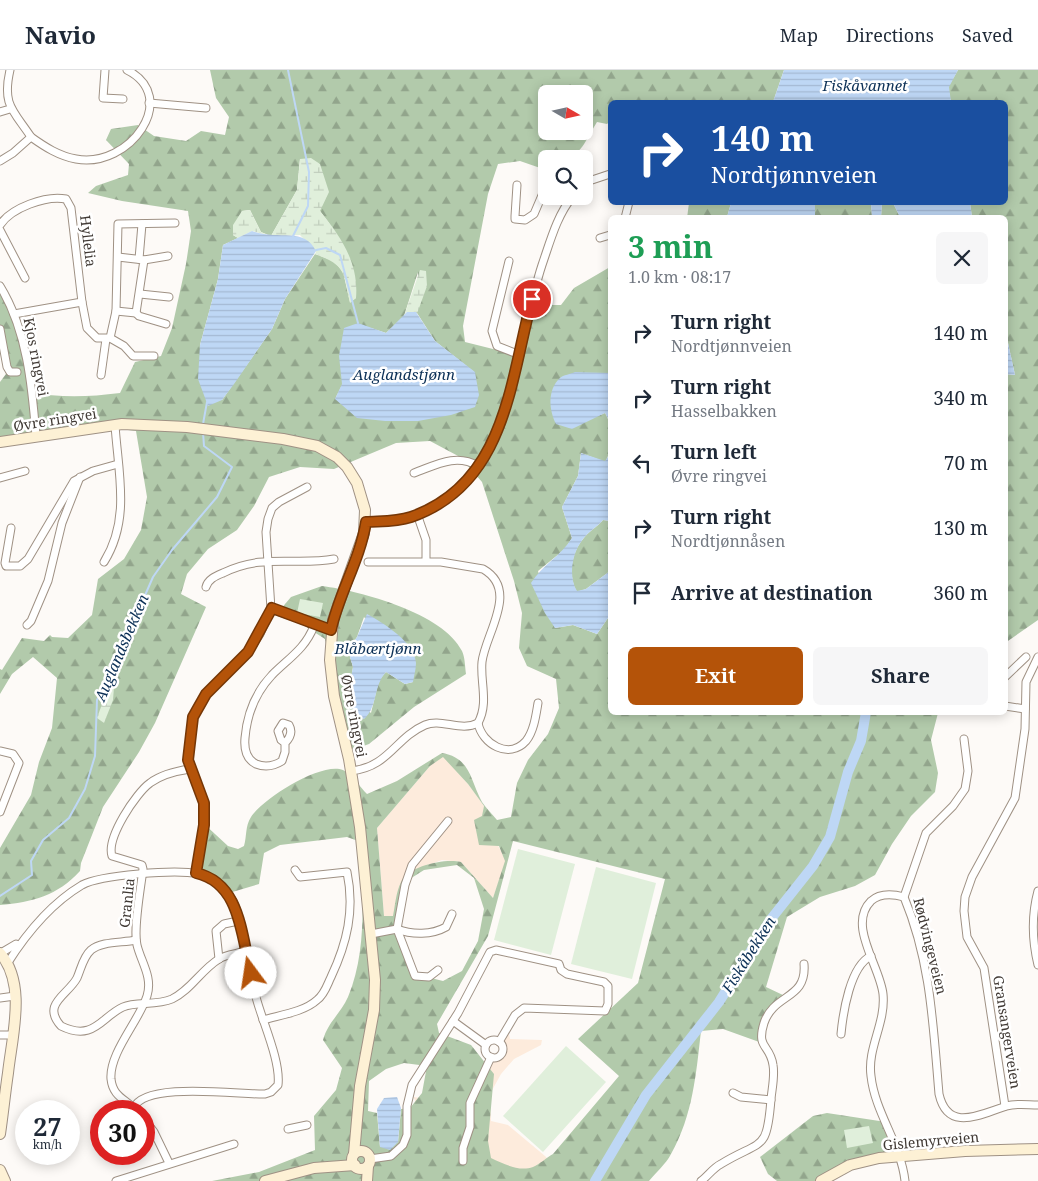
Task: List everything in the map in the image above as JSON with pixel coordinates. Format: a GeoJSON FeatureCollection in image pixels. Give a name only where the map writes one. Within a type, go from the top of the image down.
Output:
{"type":"FeatureCollection","features":[{"type":"Feature","properties":{"kind":"street"},"geometry":{"type":"LineString","coordinates":[[10,70],[7,90],[10,109],[31,137],[55,153],[74,159],[92,160],[112,155],[130,144],[139,133],[148,115],[148,92],[141,81],[127,70]]}},
{"type":"Feature","properties":{"kind":"street"},"geometry":{"type":"LineString","coordinates":[[104,70],[103,98],[123,99]]}},
{"type":"Feature","properties":{"kind":"street"},"geometry":{"type":"LineString","coordinates":[[149,104],[206,108]]}},
{"type":"Feature","properties":{"kind":"street"},"geometry":{"type":"LineString","coordinates":[[0,112],[10,109]]}},
{"type":"Feature","properties":{"kind":"street"},"geometry":{"type":"LineString","coordinates":[[0,160],[12,153],[31,137]]}},
{"type":"Feature","properties":{"kind":"street"},"geometry":{"type":"LineString","coordinates":[[593,181],[608,175]]}},
{"type":"Feature","properties":{"kind":"street"},"geometry":{"type":"LineString","coordinates":[[517,185],[515,219],[525,220],[534,214],[538,205]]}},
{"type":"Feature","properties":{"kind":"street","name":"Hyllelia"},"geometry":{"type":"LineString","coordinates":[[0,225],[11,215],[42,200],[60,198],[69,202],[76,238],[82,302],[88,331],[97,338],[108,339],[124,346],[133,356],[154,356]]}},
{"type":"Feature","properties":{"kind":"street"},"geometry":{"type":"LineString","coordinates":[[366,522],[399,520],[417,514],[454,494],[478,466],[491,446],[510,399],[534,291],[544,258],[567,205]]}},
{"type":"Feature","properties":{"kind":"street","name":"Hyllelia"},"geometry":{"type":"LineString","coordinates":[[108,339],[116,311],[118,224],[175,223]]}},
{"type":"Feature","properties":{"kind":"street"},"geometry":{"type":"LineString","coordinates":[[136,313],[140,294],[142,224]]}},
{"type":"Feature","properties":{"kind":"street"},"geometry":{"type":"LineString","coordinates":[[0,230],[25,278]]}},
{"type":"Feature","properties":{"kind":"street"},"geometry":{"type":"LineString","coordinates":[[600,238],[608,236]]}},
{"type":"Feature","properties":{"kind":"street","name":"Hyllelia"},"geometry":{"type":"LineString","coordinates":[[118,257],[141,260],[168,256]]}},
{"type":"Feature","properties":{"kind":"street"},"geometry":{"type":"LineString","coordinates":[[509,261],[492,331],[497,346],[520,355]]}},
{"type":"Feature","properties":{"kind":"street","name":"Kjos ringvei"},"geometry":{"type":"LineString","coordinates":[[0,286],[14,314],[26,358],[36,436]]}},
{"type":"Feature","properties":{"kind":"street"},"geometry":{"type":"LineString","coordinates":[[140,294],[169,297]]}},
{"type":"Feature","properties":{"kind":"street"},"geometry":{"type":"LineString","coordinates":[[14,314],[82,302]]}},
{"type":"Feature","properties":{"kind":"street"},"geometry":{"type":"LineString","coordinates":[[116,311],[136,313],[139,316],[166,324]]}},
{"type":"Feature","properties":{"kind":"street","name":"Kjos ringvei"},"geometry":{"type":"LineString","coordinates":[[0,329],[7,367],[10,372],[17,372]]}},
{"type":"Feature","properties":{"kind":"street"},"geometry":{"type":"LineString","coordinates":[[101,375],[108,339]]}},
{"type":"Feature","properties":{"kind":"street","name":"Øvre ringvei"},"geometry":{"type":"LineString","coordinates":[[0,442],[115,425],[141,423],[187,427],[299,441],[331,453],[347,467],[357,483],[364,503],[366,522],[337,607],[331,630],[330,660],[360,827],[375,980],[374,1004],[359,1099],[361,1160]]}},
{"type":"Feature","properties":{"kind":"street","name":"Øvre ringvei"},"geometry":{"type":"LineString","coordinates":[[104,562],[117,532],[121,512],[121,480],[115,425]]}},
{"type":"Feature","properties":{"kind":"street"},"geometry":{"type":"LineString","coordinates":[[414,473],[453,460],[465,460],[478,466]]}},
{"type":"Feature","properties":{"kind":"street"},"geometry":{"type":"LineString","coordinates":[[11,528],[7,543],[6,566],[18,567],[25,563],[70,487],[80,477],[118,464]]}},
{"type":"Feature","properties":{"kind":"street"},"geometry":{"type":"LineString","coordinates":[[0,478],[25,470]]}},
{"type":"Feature","properties":{"kind":"street"},"geometry":{"type":"LineString","coordinates":[[27,625],[32,620],[42,598],[62,523],[80,477]]}},
{"type":"Feature","properties":{"kind":"street"},"geometry":{"type":"LineString","coordinates":[[196,873],[204,825],[204,803],[190,769],[188,747],[196,710],[211,688],[248,652],[272,608],[266,532],[270,513],[279,502],[307,487]]}},
{"type":"Feature","properties":{"kind":"street"},"geometry":{"type":"LineString","coordinates":[[417,514],[426,540],[426,562]]}},
{"type":"Feature","properties":{"kind":"street"},"geometry":{"type":"LineString","coordinates":[[1,537],[7,543]]}},
{"type":"Feature","properties":{"kind":"street"},"geometry":{"type":"LineString","coordinates":[[206,587],[212,578],[230,569],[269,560],[334,559]]}},
{"type":"Feature","properties":{"kind":"street"},"geometry":{"type":"LineString","coordinates":[[368,562],[458,563],[489,572],[497,585],[498,614],[484,652],[482,667],[484,705],[478,723],[488,743],[504,749],[515,748],[528,738],[538,703]]}},
{"type":"Feature","properties":{"kind":"street"},"geometry":{"type":"LineString","coordinates":[[272,608],[314,626],[331,630]]}},
{"type":"Feature","properties":{"kind":"street"},"geometry":{"type":"LineString","coordinates":[[285,743],[285,756],[278,764],[266,767],[255,763],[246,754],[244,748],[247,720],[258,692],[273,675],[303,648],[314,626]]}},
{"type":"Feature","properties":{"kind":"street"},"geometry":{"type":"LineString","coordinates":[[1008,673],[1026,657]]}},
{"type":"Feature","properties":{"kind":"street","name":"Gransangerveien"},"geometry":{"type":"LineString","coordinates":[[1005,1106],[984,968],[967,937],[964,910],[965,897],[972,877],[1015,798],[1020,770],[1026,682],[1038,657]]}},
{"type":"Feature","properties":{"kind":"street"},"geometry":{"type":"LineString","coordinates":[[1008,706],[1025,709]]}},
{"type":"Feature","properties":{"kind":"street"},"geometry":{"type":"LineString","coordinates":[[351,771],[366,768],[381,761],[423,726],[436,723],[462,726],[478,723]]}},
{"type":"Feature","properties":{"kind":"street","name":"Rødvingeveien"},"geometry":{"type":"LineString","coordinates":[[964,739],[968,772],[966,789],[958,801],[926,833],[904,897],[913,921],[932,998],[940,1101],[949,1113],[963,1118],[980,1116],[1005,1106],[1038,1105]]}},
{"type":"Feature","properties":{"kind":"street"},"geometry":{"type":"LineString","coordinates":[[0,751],[13,754],[19,763],[0,812]]}},
{"type":"Feature","properties":{"kind":"street","name":"Granlia"},"geometry":{"type":"LineString","coordinates":[[122,1100],[115,1094],[111,1076],[114,1062],[143,1005],[149,984],[136,940],[143,869],[140,863],[112,856],[112,846],[131,804],[150,783],[171,773],[190,769]]}},
{"type":"Feature","properties":{"kind":"street"},"geometry":{"type":"LineString","coordinates":[[438,970],[428,977],[415,976],[397,929],[404,885],[412,865],[448,820]]}},
{"type":"Feature","properties":{"kind":"street"},"geometry":{"type":"LineString","coordinates":[[263,1020],[304,1008],[317,1000],[326,988],[348,937],[350,903],[347,872],[300,877],[295,870]]}},
{"type":"Feature","properties":{"kind":"street"},"geometry":{"type":"LineString","coordinates":[[7,964],[19,945],[47,912],[82,885],[102,878],[196,873],[212,880],[228,894],[234,903],[263,1020],[279,1075],[278,1085],[271,1092],[258,1094],[177,1091],[142,1100]]}},
{"type":"Feature","properties":{"kind":"street"},"geometry":{"type":"LineString","coordinates":[[1038,892],[1034,912],[1033,933],[1038,965]]}},
{"type":"Feature","properties":{"kind":"street"},"geometry":{"type":"LineString","coordinates":[[904,897],[881,895],[875,898],[865,909],[861,922],[871,956],[881,978],[884,1005],[871,1060],[871,1080],[900,1156],[905,1181]]}},
{"type":"Feature","properties":{"kind":"street"},"geometry":{"type":"LineString","coordinates":[[371,934],[397,929],[416,933],[435,932],[446,927],[452,914]]}},
{"type":"Feature","properties":{"kind":"street"},"geometry":{"type":"LineString","coordinates":[[219,959],[215,937],[217,929],[224,924],[238,920]]}},
{"type":"Feature","properties":{"kind":"street"},"geometry":{"type":"LineString","coordinates":[[136,940],[101,945],[90,950],[75,980],[59,998],[54,1011],[62,1026],[86,1030],[98,1027],[122,1008],[168,1000],[183,993],[219,959],[245,951]]}},
{"type":"Feature","properties":{"kind":"street"},"geometry":{"type":"LineString","coordinates":[[0,1134],[15,996],[7,964],[0,953],[16,944],[19,945]]}},
{"type":"Feature","properties":{"kind":"street"},"geometry":{"type":"LineString","coordinates":[[265,1181],[314,1168],[392,1156],[403,1145],[407,1135],[407,1110],[411,1088],[453,1021],[488,954],[496,950],[559,964],[561,970],[567,974],[604,982],[608,986],[608,1004],[605,1011],[524,1008],[515,1015],[499,1042]]}},
{"type":"Feature","properties":{"kind":"street"},"geometry":{"type":"LineString","coordinates":[[842,1034],[844,1010],[856,971],[863,960],[871,956]]}},
{"type":"Feature","properties":{"kind":"street"},"geometry":{"type":"LineString","coordinates":[[701,1181],[710,1178],[716,1166],[765,1139],[769,1126],[773,1064],[761,1042],[761,1033],[770,1008],[800,987],[804,975],[804,964]]}},
{"type":"Feature","properties":{"kind":"street"},"geometry":{"type":"LineString","coordinates":[[0,998],[15,996]]}},
{"type":"Feature","properties":{"kind":"street"},"geometry":{"type":"LineString","coordinates":[[453,1021],[486,1045]]}},
{"type":"Feature","properties":{"kind":"street"},"geometry":{"type":"LineString","coordinates":[[0,1035],[12,1035]]}},
{"type":"Feature","properties":{"kind":"street"},"geometry":{"type":"LineString","coordinates":[[486,1045],[493,1040],[499,1042],[503,1051],[497,1057],[492,1057]]}},
{"type":"Feature","properties":{"kind":"street"},"geometry":{"type":"LineString","coordinates":[[486,1045],[486,1051],[492,1057]]}},
{"type":"Feature","properties":{"kind":"street"},"geometry":{"type":"LineString","coordinates":[[463,1161],[464,1148],[470,1127],[470,1103],[492,1057]]}},
{"type":"Feature","properties":{"kind":"street"},"geometry":{"type":"LineString","coordinates":[[733,1093],[771,1100]]}},
{"type":"Feature","properties":{"kind":"street"},"geometry":{"type":"LineString","coordinates":[[288,1129],[307,1125]]}},
{"type":"Feature","properties":{"kind":"street"},"geometry":{"type":"LineString","coordinates":[[155,1134],[169,1163]]}},
{"type":"Feature","properties":{"kind":"street"},"geometry":{"type":"LineString","coordinates":[[116,1181],[234,1144]]}},
{"type":"Feature","properties":{"kind":"street","name":"Gislemyrveien"},"geometry":{"type":"LineString","coordinates":[[828,1179],[863,1161],[900,1156],[995,1149],[1038,1149]]}},
{"type":"Feature","properties":{"kind":"street"},"geometry":{"type":"LineString","coordinates":[[361,1160],[361,1181]]}},
{"type":"Feature","properties":{"kind":"street"},"geometry":{"type":"LineString","coordinates":[[361,1160],[367,1181]]}},
{"type":"Feature","properties":{"kind":"street"},"geometry":{"type":"LineString","coordinates":[[0,1170],[4,1181]]}},
{"type":"Feature","properties":{"kind":"shaded area"},"geometry":{"type":"Polygon","coordinates":[[[443,756],[468,784],[484,806],[483,816],[506,861],[493,898],[461,862],[442,860],[412,871],[393,917],[384,916],[377,828],[430,766],[443,756]]]}},
{"type":"Feature","properties":{"kind":"shaded area"},"geometry":{"type":"Polygon","coordinates":[[[509,1034],[510,1039],[542,1040],[541,1045],[514,1059],[501,1074],[490,1094],[491,1121],[508,1125],[545,1156],[550,1161],[550,1173],[410,1181],[415,1100],[413,1097],[470,1104],[493,1062],[501,1059],[505,1053],[505,1036],[509,1034]]]}},
{"type":"Feature","properties":{"kind":"green space"},"geometry":{"type":"Polygon","coordinates":[[[210,70],[784,70],[774,100],[608,100],[608,123],[597,122],[593,128],[593,85],[538,85],[538,140],[586,140],[579,150],[538,150],[538,167],[520,161],[498,164],[488,194],[463,326],[465,342],[497,350],[522,352],[531,319],[540,305],[561,305],[574,288],[608,268],[608,379],[595,417],[605,413],[608,418],[608,457],[605,462],[581,453],[578,476],[562,507],[572,538],[565,549],[538,571],[555,628],[573,625],[597,634],[608,618],[608,715],[937,715],[931,740],[938,773],[935,792],[911,816],[892,844],[875,875],[855,886],[820,897],[787,917],[766,987],[785,996],[762,1022],[762,1043],[723,1029],[701,1031],[692,1094],[684,1124],[669,1158],[649,1181],[212,1181],[259,1172],[315,1150],[314,1116],[336,1090],[342,1068],[323,1040],[328,1028],[348,997],[359,960],[362,921],[361,842],[347,837],[280,845],[264,853],[259,884],[229,893],[206,877],[197,855],[202,822],[228,846],[238,849],[244,846],[248,824],[257,809],[293,783],[321,771],[343,770],[367,794],[397,781],[442,753],[452,756],[464,765],[482,802],[497,820],[511,817],[517,783],[528,760],[548,734],[559,708],[556,679],[527,666],[519,648],[522,613],[514,581],[482,482],[460,457],[430,441],[396,443],[334,469],[300,467],[269,477],[254,506],[237,530],[208,549],[187,574],[181,594],[206,607],[155,723],[139,752],[103,807],[81,863],[80,871],[71,880],[44,896],[34,900],[0,905],[0,848],[31,795],[39,762],[52,728],[57,678],[33,657],[12,674],[0,694],[0,669],[2,670],[22,638],[44,641],[50,635],[52,637],[68,638],[92,615],[98,579],[124,559],[141,530],[147,497],[136,431],[121,429],[0,445],[0,382],[6,374],[0,333],[0,289],[28,335],[26,369],[29,392],[74,396],[120,393],[135,362],[161,356],[172,328],[191,231],[188,211],[122,201],[88,193],[96,186],[128,175],[129,164],[106,140],[111,129],[138,125],[154,136],[186,141],[201,131],[225,135],[229,117],[216,98],[210,70]],[[300,159],[297,190],[271,236],[261,232],[250,210],[242,211],[233,235],[238,238],[223,245],[218,279],[200,345],[222,400],[272,329],[285,299],[315,254],[334,261],[343,272],[350,302],[356,298],[329,223],[320,211],[300,159]],[[418,272],[404,316],[386,333],[371,328],[335,399],[474,372],[435,341],[417,313],[418,272]],[[443,757],[430,766],[377,828],[384,916],[393,916],[398,890],[405,876],[428,864],[437,862],[461,862],[493,898],[505,861],[499,846],[479,845],[474,820],[482,816],[484,806],[468,784],[443,757]],[[513,841],[488,936],[437,1024],[439,1033],[471,1045],[494,1074],[488,1141],[491,1158],[506,1165],[522,1169],[533,1167],[553,1154],[619,1076],[578,1039],[638,983],[665,879],[513,841]],[[457,865],[424,870],[405,882],[401,919],[407,954],[419,975],[443,981],[462,971],[478,941],[484,909],[474,878],[457,865]],[[404,1063],[386,1069],[369,1081],[368,1111],[377,1113],[380,1147],[398,1142],[401,1109],[410,1108],[422,1093],[427,1066],[404,1063]]]}},
{"type":"Feature","properties":{"kind":"green space"},"geometry":{"type":"Polygon","coordinates":[[[958,70],[1038,70],[1038,620],[1008,641],[1008,374],[1015,375],[1008,343],[1008,215],[972,215],[970,205],[1008,205],[1008,100],[951,100],[948,87],[958,70]]]}},
{"type":"Feature","properties":{"kind":"green space"},"geometry":{"type":"Polygon","coordinates":[[[311,158],[320,164],[329,192],[320,211],[347,251],[355,273],[356,298],[350,303],[342,271],[333,262],[315,254],[316,252],[300,235],[271,236],[297,190],[300,159],[311,158]]]}},
{"type":"Feature","properties":{"kind":"green space"},"geometry":{"type":"Polygon","coordinates":[[[689,205],[730,205],[728,215],[687,215],[689,205]]]}},
{"type":"Feature","properties":{"kind":"green space"},"geometry":{"type":"Polygon","coordinates":[[[815,205],[871,205],[872,215],[815,215],[815,205]]]}},
{"type":"Feature","properties":{"kind":"green space"},"geometry":{"type":"Polygon","coordinates":[[[882,205],[894,205],[899,215],[881,215],[882,205]]]}},
{"type":"Feature","properties":{"kind":"green space"},"geometry":{"type":"Polygon","coordinates":[[[250,210],[261,232],[267,235],[252,231],[238,238],[233,235],[233,225],[242,211],[250,210]]]}},
{"type":"Feature","properties":{"kind":"green space"},"geometry":{"type":"Polygon","coordinates":[[[420,270],[426,271],[427,286],[417,313],[407,312],[404,316],[420,270]]]}},
{"type":"Feature","properties":{"kind":"green space"},"geometry":{"type":"Polygon","coordinates":[[[603,520],[608,521],[608,572],[586,589],[577,592],[572,579],[573,558],[585,536],[603,520]]]}},
{"type":"Feature","properties":{"kind":"green space"},"geometry":{"type":"Polygon","coordinates":[[[322,586],[358,593],[420,615],[438,626],[452,638],[463,653],[466,674],[414,707],[369,744],[349,751],[325,639],[280,610],[291,597],[322,586]],[[364,617],[357,637],[348,650],[353,667],[348,695],[371,713],[379,680],[386,672],[405,684],[413,682],[364,617]]]}},
{"type":"Feature","properties":{"kind":"green space"},"geometry":{"type":"Polygon","coordinates":[[[300,599],[323,603],[320,617],[297,613],[300,599]]]}},
{"type":"Feature","properties":{"kind":"green space"},"geometry":{"type":"Polygon","coordinates":[[[114,687],[113,700],[104,723],[97,718],[106,693],[114,687]]]}},
{"type":"Feature","properties":{"kind":"green space"},"geometry":{"type":"Polygon","coordinates":[[[518,849],[575,864],[551,955],[494,940],[518,849]]]}},
{"type":"Feature","properties":{"kind":"green space"},"geometry":{"type":"Polygon","coordinates":[[[596,867],[656,883],[632,979],[571,964],[596,867]]]}},
{"type":"Feature","properties":{"kind":"green space"},"geometry":{"type":"Polygon","coordinates":[[[566,1046],[606,1082],[543,1152],[503,1116],[566,1046]]]}},
{"type":"Feature","properties":{"kind":"green space"},"geometry":{"type":"Polygon","coordinates":[[[827,1113],[886,1122],[893,1145],[886,1153],[820,1181],[777,1181],[768,1174],[760,1157],[813,1116],[827,1113]]]}},
{"type":"Feature","properties":{"kind":"green space"},"geometry":{"type":"Polygon","coordinates":[[[869,1126],[873,1143],[847,1148],[844,1130],[869,1126]]]}},
{"type":"Feature","properties":{"kind":"water","name":"Fiskåvannet"},"geometry":{"type":"Polygon","coordinates":[[[784,70],[958,70],[949,87],[951,100],[774,100],[784,70]]]}},
{"type":"Feature","properties":{"kind":"water"},"geometry":{"type":"Polygon","coordinates":[[[730,205],[815,205],[815,215],[728,215],[730,205]]]}},
{"type":"Feature","properties":{"kind":"water"},"geometry":{"type":"Polygon","coordinates":[[[871,205],[882,205],[881,215],[872,215],[871,205]]]}},
{"type":"Feature","properties":{"kind":"water"},"geometry":{"type":"Polygon","coordinates":[[[894,205],[970,205],[972,215],[899,215],[894,205]]]}},
{"type":"Feature","properties":{"kind":"water"},"geometry":{"type":"Polygon","coordinates":[[[252,231],[271,235],[297,236],[311,243],[316,251],[285,299],[272,329],[234,384],[222,400],[208,406],[198,379],[200,345],[218,279],[223,245],[252,231]]]}},
{"type":"Feature","properties":{"kind":"water","name":"Auglandstjønn"},"geometry":{"type":"Polygon","coordinates":[[[407,312],[416,312],[435,341],[475,372],[479,395],[475,407],[451,415],[418,421],[385,421],[357,418],[335,399],[342,384],[339,356],[344,328],[358,323],[386,333],[407,312]]]}},
{"type":"Feature","properties":{"kind":"water"},"geometry":{"type":"Polygon","coordinates":[[[1008,343],[1015,375],[1008,374],[1008,343]]]}},
{"type":"Feature","properties":{"kind":"water"},"geometry":{"type":"Polygon","coordinates":[[[575,372],[608,373],[608,418],[605,413],[572,429],[556,424],[550,400],[553,388],[561,377],[575,372]]]}},
{"type":"Feature","properties":{"kind":"water"},"geometry":{"type":"Polygon","coordinates":[[[581,453],[605,461],[608,457],[608,521],[603,520],[585,536],[576,551],[572,565],[574,585],[577,591],[586,589],[608,572],[608,618],[597,634],[573,625],[555,628],[545,613],[531,583],[572,538],[562,507],[578,476],[581,453]]]}},
{"type":"Feature","properties":{"kind":"water","name":"Blåbærtjønn"},"geometry":{"type":"Polygon","coordinates":[[[367,614],[389,628],[404,641],[414,655],[416,663],[413,682],[405,684],[386,672],[379,684],[372,709],[364,719],[354,713],[348,695],[353,667],[348,650],[357,637],[367,614]]]}},
{"type":"Feature","properties":{"kind":"water"},"geometry":{"type":"Polygon","coordinates":[[[397,1097],[401,1108],[398,1142],[390,1150],[380,1147],[377,1109],[384,1098],[397,1097]]]}},
{"type":"Feature","properties":{"kind":"waterway"},"geometry":{"type":"LineString","coordinates":[[288,70],[309,172],[308,206],[293,236]]}},
{"type":"Feature","properties":{"kind":"waterway"},"geometry":{"type":"LineString","coordinates":[[316,250],[326,248],[340,255],[358,323]]}},
{"type":"Feature","properties":{"kind":"waterway","name":"Auglandsbekken"},"geometry":{"type":"LineString","coordinates":[[203,424],[207,402]]}},
{"type":"Feature","properties":{"kind":"waterway","name":"Auglandsbekken"},"geometry":{"type":"LineString","coordinates":[[0,896],[32,875],[31,861],[43,840],[69,818],[85,789],[95,756],[97,700],[112,671],[153,577],[172,550],[217,497],[232,467],[204,446],[203,432]]}},
{"type":"Feature","properties":{"kind":"waterway","name":"Fiskåbekken"},"geometry":{"type":"LineString","coordinates":[[595,1181],[646,1095],[719,1002],[771,919],[813,866],[830,837],[848,772],[861,741],[865,715]]}},
{"type":"Feature","properties":{"kind":"route"},"geometry":{"type":"LineString","coordinates":[[251,973],[232,898],[212,880],[196,873],[204,825],[204,803],[189,765],[188,747],[193,717],[211,688],[256,642],[272,608],[288,616],[331,630],[337,607],[364,534],[366,522],[399,520],[435,505],[454,494],[483,460],[491,446],[510,399],[532,299]]}}]}
